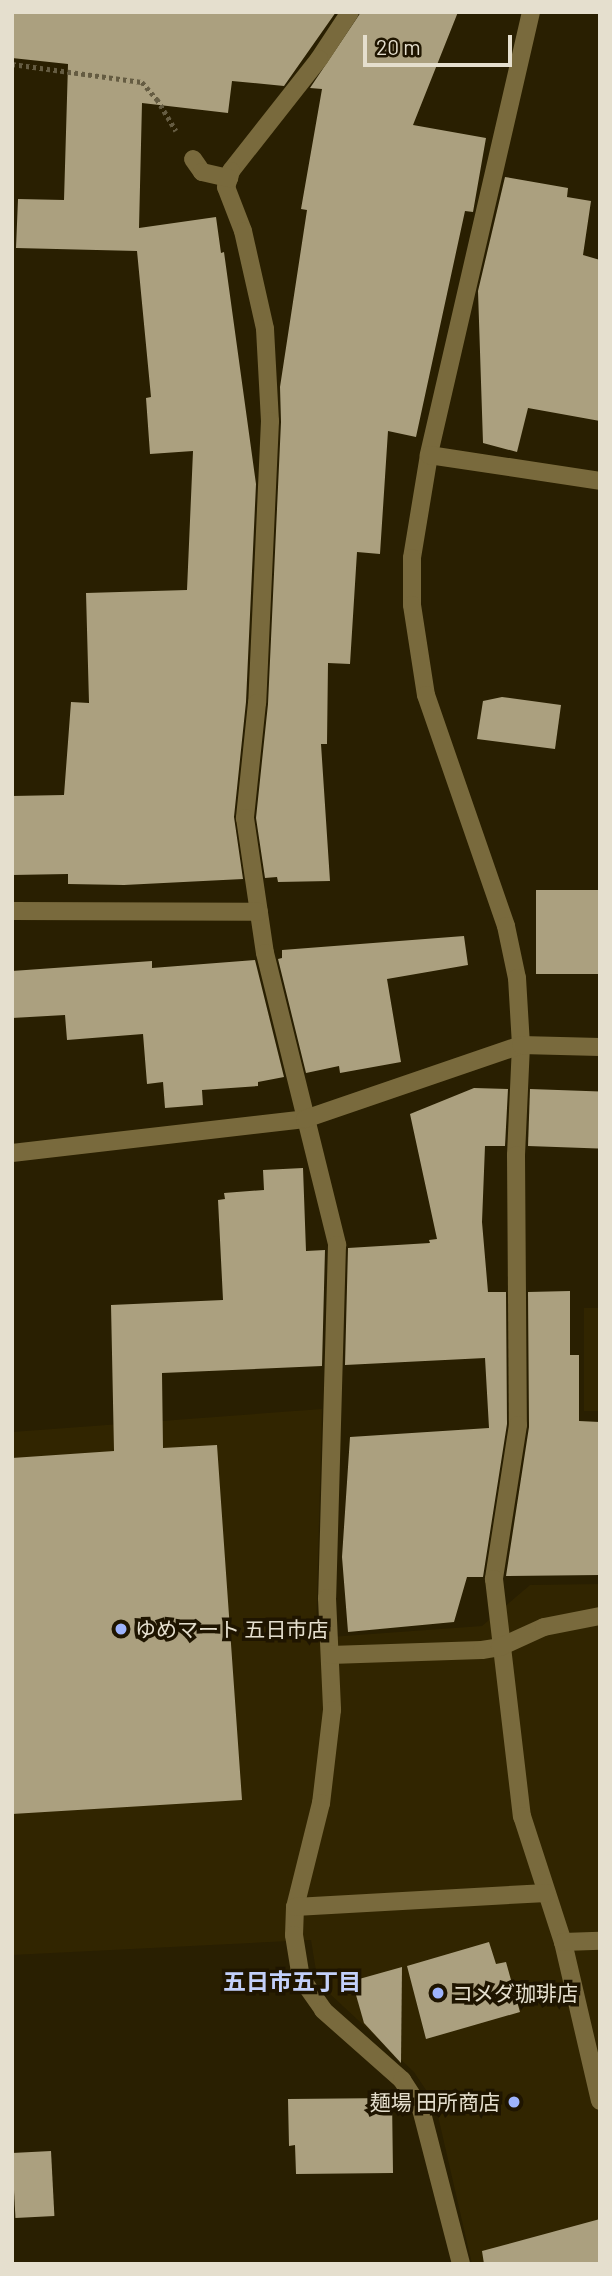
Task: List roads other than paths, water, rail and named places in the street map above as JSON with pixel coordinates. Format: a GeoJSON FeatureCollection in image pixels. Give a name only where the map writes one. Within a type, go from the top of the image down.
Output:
{"type":"FeatureCollection","features":[{"type":"Feature","properties":{"kind":"street"},"geometry":{"type":"LineString","coordinates":[[350,12],[319,59],[229,178],[226,187],[243,231],[265,329],[270,421],[257,703],[245,818],[264,953],[337,1245],[327,1598],[332,1710],[321,1803],[295,1906],[294,1935],[301,1978],[323,2010],[402,2080],[421,2109],[429,2130],[461,2264]]}},
{"type":"Feature","properties":{"kind":"street"},"geometry":{"type":"LineString","coordinates":[[531,12],[429,455],[412,558],[412,605],[426,695],[506,926],[517,978],[521,1045],[516,1155],[518,1425],[494,1579],[522,1816],[563,1942],[600,2101]]}},
{"type":"Feature","properties":{"kind":"street"},"geometry":{"type":"LineString","coordinates":[[193,159],[202,172],[229,178]]}},
{"type":"Feature","properties":{"kind":"street"},"geometry":{"type":"LineString","coordinates":[[429,455],[600,481]]}},
{"type":"Feature","properties":{"kind":"street"},"geometry":{"type":"LineString","coordinates":[[12,911],[259,912]]}},
{"type":"Feature","properties":{"kind":"street"},"geometry":{"type":"LineString","coordinates":[[12,1153],[305,1119],[521,1045],[600,1046]]}},
{"type":"Feature","properties":{"kind":"street"},"geometry":{"type":"LineString","coordinates":[[330,1655],[500,1647],[544,1627],[600,1616]]}},
{"type":"Feature","properties":{"kind":"street"},"geometry":{"type":"LineString","coordinates":[[295,1906],[547,1892]]}},
{"type":"Feature","properties":{"kind":"street"},"geometry":{"type":"LineString","coordinates":[[563,1942],[600,1941]]}},
{"type":"Feature","properties":{"kind":"place","name":"ゆめマート 五日市店"},"geometry":{"type":"Point","coordinates":[121,1629]}},
{"type":"Feature","properties":{"kind":"place","name":"コメダ珈琲店"},"geometry":{"type":"Point","coordinates":[438,1993]}},
{"type":"Feature","properties":{"kind":"place","name":"麺場 田所商店"},"geometry":{"type":"Point","coordinates":[514,2102]}},
{"type":"Feature","properties":{"kind":"district","name":"五日市五丁目"},"geometry":{"type":"Point","coordinates":[292,1981]}}]}
